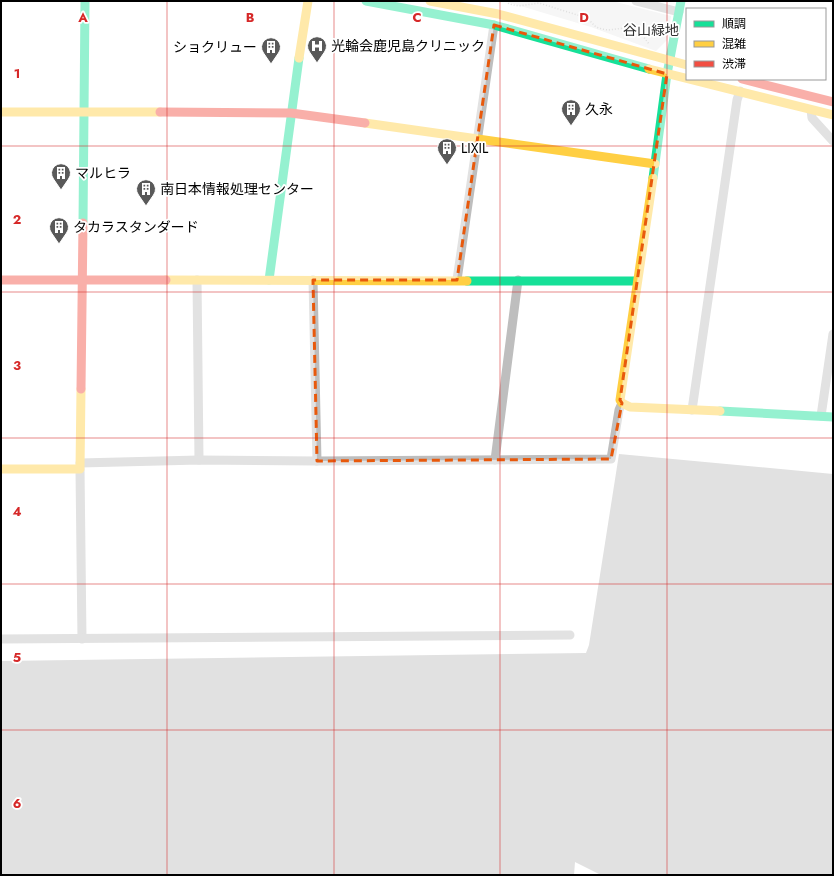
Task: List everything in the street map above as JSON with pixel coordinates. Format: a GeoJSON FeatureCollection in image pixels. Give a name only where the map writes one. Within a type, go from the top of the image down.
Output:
{"type":"FeatureCollection","features":[{"type":"Feature","properties":{"kind":"street"},"geometry":{"type":"LineString","coordinates":[[82,639],[80,466],[85,1]]}},
{"type":"Feature","properties":{"kind":"street"},"geometry":{"type":"LineString","coordinates":[[269,280],[291,113],[308,1]]}},
{"type":"Feature","properties":{"kind":"street"},"geometry":{"type":"LineString","coordinates":[[366,1],[494,25],[686,78]]}},
{"type":"Feature","properties":{"kind":"street"},"geometry":{"type":"LineString","coordinates":[[430,1],[498,14],[686,65]]}},
{"type":"Feature","properties":{"kind":"street"},"geometry":{"type":"LineString","coordinates":[[636,1],[679,12]]}},
{"type":"Feature","properties":{"kind":"street"},"geometry":{"type":"LineString","coordinates":[[1,469],[199,460],[317,461],[611,459],[619,410],[622,404],[620,400],[667,74],[681,1]]}},
{"type":"Feature","properties":{"kind":"street"},"geometry":{"type":"LineString","coordinates":[[457,280],[494,25]]}},
{"type":"Feature","properties":{"kind":"street"},"geometry":{"type":"LineString","coordinates":[[693,80],[833,115]]}},
{"type":"Feature","properties":{"kind":"street"},"geometry":{"type":"LineString","coordinates":[[746,80],[833,102]]}},
{"type":"Feature","properties":{"kind":"street"},"geometry":{"type":"LineString","coordinates":[[692,410],[737,100],[740,91]]}},
{"type":"Feature","properties":{"kind":"street"},"geometry":{"type":"LineString","coordinates":[[812,110],[812,118],[833,141]]}},
{"type":"Feature","properties":{"kind":"street"},"geometry":{"type":"LineString","coordinates":[[1,112],[84,111],[291,113],[655,164]]}},
{"type":"Feature","properties":{"kind":"street"},"geometry":{"type":"LineString","coordinates":[[1,280],[637,281]]}},
{"type":"Feature","properties":{"kind":"street"},"geometry":{"type":"LineString","coordinates":[[197,280],[199,460]]}},
{"type":"Feature","properties":{"kind":"street"},"geometry":{"type":"LineString","coordinates":[[313,280],[317,461]]}},
{"type":"Feature","properties":{"kind":"street"},"geometry":{"type":"LineString","coordinates":[[495,460],[518,280]]}},
{"type":"Feature","properties":{"kind":"street"},"geometry":{"type":"LineString","coordinates":[[821,416],[833,334]]}},
{"type":"Feature","properties":{"kind":"street"},"geometry":{"type":"LineString","coordinates":[[622,404],[630,407],[833,417]]}},
{"type":"Feature","properties":{"kind":"street"},"geometry":{"type":"LineString","coordinates":[[1,639],[570,635]]}},
{"type":"Feature","properties":{"kind":"path"},"geometry":{"type":"LineString","coordinates":[[506,1],[509,4],[520,6],[539,3],[587,18],[596,27],[602,29],[608,30],[624,28],[639,31],[651,47]]}},
{"type":"Feature","properties":{"kind":"highlighted area"},"geometry":{"type":"Polygon","coordinates":[[[494,25],[667,74],[620,400],[622,403],[611,459],[317,461],[313,280],[457,280],[494,25]]]}},
{"type":"Feature","properties":{"kind":"green space","name":"谷山緑地"},"geometry":{"type":"Polygon","coordinates":[[[504,1],[612,1],[671,16],[668,39],[656,51],[591,27],[504,1]]]}},
{"type":"Feature","properties":{"kind":"shaded area"},"geometry":{"type":"Polygon","coordinates":[[[619,454],[833,474],[833,875],[601,875],[575,862],[574,875],[1,875],[1,661],[586,653],[589,645],[619,454]]]}},
{"type":"Feature","properties":{"kind":"traffic: fast"},"geometry":{"type":"LineString","coordinates":[[83,223],[85,1]]}},
{"type":"Feature","properties":{"kind":"traffic: fast"},"geometry":{"type":"LineString","coordinates":[[366,1],[494,25],[649,69]]}},
{"type":"Feature","properties":{"kind":"traffic: fast"},"geometry":{"type":"LineString","coordinates":[[653,178],[667,74],[681,1]]}},
{"type":"Feature","properties":{"kind":"traffic: fast"},"geometry":{"type":"LineString","coordinates":[[269,280],[299,58]]}},
{"type":"Feature","properties":{"kind":"traffic: fast"},"geometry":{"type":"LineString","coordinates":[[467,281],[637,281]]}},
{"type":"Feature","properties":{"kind":"traffic: fast"},"geometry":{"type":"LineString","coordinates":[[720,411],[833,417]]}},
{"type":"Feature","properties":{"kind":"traffic: slow"},"geometry":{"type":"LineString","coordinates":[[299,58],[308,1]]}},
{"type":"Feature","properties":{"kind":"traffic: slow"},"geometry":{"type":"LineString","coordinates":[[430,1],[498,14],[686,65]]}},
{"type":"Feature","properties":{"kind":"traffic: slow"},"geometry":{"type":"LineString","coordinates":[[649,69],[686,78]]}},
{"type":"Feature","properties":{"kind":"traffic: slow"},"geometry":{"type":"LineString","coordinates":[[693,80],[833,115]]}},
{"type":"Feature","properties":{"kind":"traffic: slow"},"geometry":{"type":"LineString","coordinates":[[1,112],[160,112]]}},
{"type":"Feature","properties":{"kind":"traffic: slow"},"geometry":{"type":"LineString","coordinates":[[365,123],[655,164]]}},
{"type":"Feature","properties":{"kind":"traffic: slow"},"geometry":{"type":"LineString","coordinates":[[653,178],[620,400],[622,403],[630,407],[720,411]]}},
{"type":"Feature","properties":{"kind":"traffic: slow"},"geometry":{"type":"LineString","coordinates":[[166,280],[467,281]]}},
{"type":"Feature","properties":{"kind":"traffic: slow"},"geometry":{"type":"LineString","coordinates":[[1,469],[80,469],[81,389]]}},
{"type":"Feature","properties":{"kind":"traffic: jam"},"geometry":{"type":"LineString","coordinates":[[746,80],[833,102]]}},
{"type":"Feature","properties":{"kind":"traffic: jam"},"geometry":{"type":"LineString","coordinates":[[160,112],[291,113],[365,123]]}},
{"type":"Feature","properties":{"kind":"traffic: jam"},"geometry":{"type":"LineString","coordinates":[[81,389],[83,223]]}},
{"type":"Feature","properties":{"kind":"traffic: jam"},"geometry":{"type":"LineString","coordinates":[[1,280],[166,280]]}},
{"type":"Feature","properties":{"kind":"place","name":"光輪会鹿児島クリニック"},"geometry":{"type":"Point","coordinates":[317,63]}},
{"type":"Feature","properties":{"kind":"place","name":"ショクリュー"},"geometry":{"type":"Point","coordinates":[271,64]}},
{"type":"Feature","properties":{"kind":"place","name":"久永"},"geometry":{"type":"Point","coordinates":[571,126]}},
{"type":"Feature","properties":{"kind":"place","name":"LIXIL"},"geometry":{"type":"Point","coordinates":[447,165]}},
{"type":"Feature","properties":{"kind":"place","name":"マルヒラ"},"geometry":{"type":"Point","coordinates":[61,190]}},
{"type":"Feature","properties":{"kind":"place","name":"南日本情報処理センター"},"geometry":{"type":"Point","coordinates":[146,206]}},
{"type":"Feature","properties":{"kind":"place","name":"タカラスタンダード"},"geometry":{"type":"Point","coordinates":[59,244]}}]}
